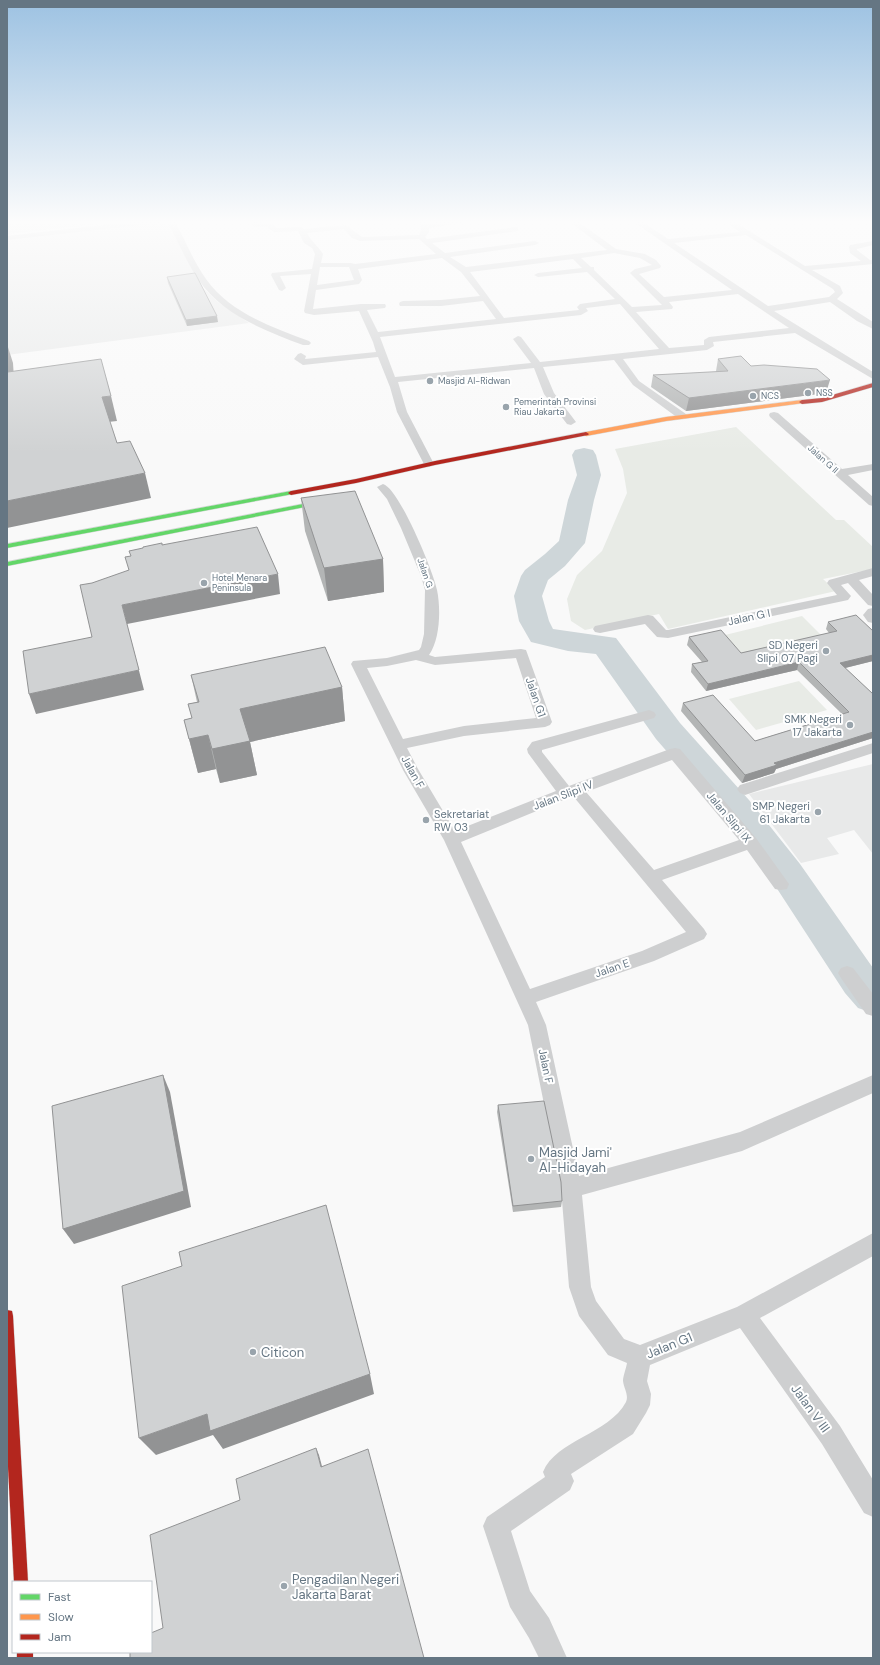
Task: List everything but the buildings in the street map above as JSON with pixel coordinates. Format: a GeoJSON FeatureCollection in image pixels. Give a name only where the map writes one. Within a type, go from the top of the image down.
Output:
{"type":"FeatureCollection","features":[{"type":"Feature","properties":{"kind":"main road"},"geometry":{"type":"LineString","coordinates":[[7,546],[318,488],[375,477],[429,464],[682,416],[822,400],[873,385]]}},
{"type":"Feature","properties":{"kind":"main road"},"geometry":{"type":"LineString","coordinates":[[771,416],[818,408],[873,392]]}},
{"type":"Feature","properties":{"kind":"main road"},"geometry":{"type":"LineString","coordinates":[[54,528],[349,475],[391,472]]}},
{"type":"Feature","properties":{"kind":"main road"},"geometry":{"type":"LineString","coordinates":[[9,565],[320,500],[346,493]]}},
{"type":"Feature","properties":{"kind":"main road"},"geometry":{"type":"LineString","coordinates":[[7,554],[320,500]]}},
{"type":"Feature","properties":{"kind":"main road"},"geometry":{"type":"LineString","coordinates":[[7,1316],[21,1581]]}},
{"type":"Feature","properties":{"kind":"street"},"geometry":{"type":"LineString","coordinates":[[218,298],[262,326],[306,343]]}},
{"type":"Feature","properties":{"kind":"street"},"geometry":{"type":"LineString","coordinates":[[310,298],[309,312],[382,306]]}},
{"type":"Feature","properties":{"kind":"street"},"geometry":{"type":"LineString","coordinates":[[402,304],[434,303],[486,298],[502,321]]}},
{"type":"Feature","properties":{"kind":"street"},"geometry":{"type":"LineString","coordinates":[[619,298],[666,351]]}},
{"type":"Feature","properties":{"kind":"street"},"geometry":{"type":"LineString","coordinates":[[630,310],[669,307],[661,298]]}},
{"type":"Feature","properties":{"kind":"street"},"geometry":{"type":"LineString","coordinates":[[663,300],[683,298]]}},
{"type":"Feature","properties":{"kind":"street"},"geometry":{"type":"LineString","coordinates":[[751,298],[797,330],[873,376]]}},
{"type":"Feature","properties":{"kind":"street"},"geometry":{"type":"LineString","coordinates":[[768,309],[832,299],[860,319],[872,325]]}},
{"type":"Feature","properties":{"kind":"street"},"geometry":{"type":"LineString","coordinates":[[375,335],[582,312],[584,311],[581,307],[582,306],[622,301]]}},
{"type":"Feature","properties":{"kind":"street"},"geometry":{"type":"LineString","coordinates":[[361,307],[375,335],[402,412],[429,464]]}},
{"type":"Feature","properties":{"kind":"street"},"geometry":{"type":"LineString","coordinates":[[392,380],[706,347],[709,346],[709,340],[797,330]]}},
{"type":"Feature","properties":{"kind":"street"},"geometry":{"type":"LineString","coordinates":[[518,339],[537,364],[549,394],[571,422]]}},
{"type":"Feature","properties":{"kind":"street"},"geometry":{"type":"LineString","coordinates":[[301,356],[299,359],[303,362],[382,354]]}},
{"type":"Feature","properties":{"kind":"street"},"geometry":{"type":"LineString","coordinates":[[617,357],[636,384],[682,416]]}},
{"type":"Feature","properties":{"kind":"street","name":"Jalan G II"},"geometry":{"type":"LineString","coordinates":[[771,416],[873,503]]}},
{"type":"Feature","properties":{"kind":"street"},"geometry":{"type":"LineString","coordinates":[[839,473],[873,467]]}},
{"type":"Feature","properties":{"kind":"street","name":"Jalan G"},"geometry":{"type":"LineString","coordinates":[[384,489],[385,500],[400,528],[416,566],[426,599],[425,633],[418,650],[418,654]]}},
{"type":"Feature","properties":{"kind":"street","name":"Jalan G I"},"geometry":{"type":"LineString","coordinates":[[600,629],[648,619],[662,634],[668,634],[844,597],[845,596],[833,583],[873,572]]}},
{"type":"Feature","properties":{"kind":"street"},"geometry":{"type":"LineString","coordinates":[[850,578],[873,602]]}},
{"type":"Feature","properties":{"kind":"street"},"geometry":{"type":"LineString","coordinates":[[873,612],[869,615],[873,620]]}},
{"type":"Feature","properties":{"kind":"street","name":"Jalan G1"},"geometry":{"type":"LineString","coordinates":[[398,745],[464,731],[545,722],[521,653],[435,661],[422,658],[418,654]]}},
{"type":"Feature","properties":{"kind":"street","name":"Jalan F"},"geometry":{"type":"LineString","coordinates":[[418,654],[387,662],[358,664],[411,770],[452,839],[537,1025],[571,1188]]}},
{"type":"Feature","properties":{"kind":"street"},"geometry":{"type":"LineString","coordinates":[[650,715],[537,746],[534,750],[535,753],[650,878],[750,842]]}},
{"type":"Feature","properties":{"kind":"street"},"geometry":{"type":"LineString","coordinates":[[745,789],[873,748]]}},
{"type":"Feature","properties":{"kind":"street","name":"Jalan Slipi IV"},"geometry":{"type":"LineString","coordinates":[[452,839],[675,753]]}},
{"type":"Feature","properties":{"kind":"street","name":"Jalan Slipi IX"},"geometry":{"type":"LineString","coordinates":[[675,753],[750,842],[781,884]]}},
{"type":"Feature","properties":{"kind":"street","name":"Jalan E"},"geometry":{"type":"LineString","coordinates":[[525,998],[648,956],[698,934],[650,878]]}},
{"type":"Feature","properties":{"kind":"street"},"geometry":{"type":"LineString","coordinates":[[847,973],[873,1008]]}},
{"type":"Feature","properties":{"kind":"street"},"geometry":{"type":"LineString","coordinates":[[571,1188],[742,1141],[873,1084]]}},
{"type":"Feature","properties":{"kind":"street","name":"Jalan G1"},"geometry":{"type":"LineString","coordinates":[[571,1188],[580,1288],[587,1308],[616,1347],[640,1357],[744,1315],[873,1244]]}},
{"type":"Feature","properties":{"kind":"street","name":"Jalan V III"},"geometry":{"type":"LineString","coordinates":[[744,1315],[831,1435],[873,1504]]}},
{"type":"Feature","properties":{"kind":"street"},"geometry":{"type":"LineString","coordinates":[[553,1658],[539,1628],[519,1598],[496,1526],[561,1481],[555,1472],[559,1467],[624,1425],[638,1405],[639,1394],[635,1381],[640,1357]]}},
{"type":"Feature","properties":{"kind":"shaded area"},"geometry":{"type":"Polygon","coordinates":[[[7,298],[213,298],[249,323],[7,355],[7,298]]]}},
{"type":"Feature","properties":{"kind":"shaded area"},"geometry":{"type":"Polygon","coordinates":[[[736,427],[836,520],[844,520],[873,547],[873,569],[823,579],[836,591],[668,629],[659,614],[585,630],[571,621],[567,599],[577,575],[602,551],[627,493],[623,469],[615,449],[736,427]]]}},
{"type":"Feature","properties":{"kind":"shaded area"},"geometry":{"type":"Polygon","coordinates":[[[802,616],[821,635],[742,654],[725,635],[802,616]]]}},
{"type":"Feature","properties":{"kind":"shaded area"},"geometry":{"type":"Polygon","coordinates":[[[799,681],[827,710],[756,730],[729,699],[799,681]]]}},
{"type":"Feature","properties":{"kind":"shaded area","name":"SMP Negeri 61 Jakarta"},"geometry":{"type":"Polygon","coordinates":[[[873,764],[873,854],[854,830],[827,838],[839,854],[801,863],[749,794],[873,764]]]}},
{"type":"Feature","properties":{"kind":"waterway"},"geometry":{"type":"LineString","coordinates":[[584,455],[589,475],[581,500],[572,543],[555,560],[535,576],[528,596],[534,621],[542,636],[568,642],[605,645],[668,731],[737,809],[787,874],[859,981],[873,996]]}},
{"type":"Feature","properties":{"kind":"traffic: fast"},"geometry":{"type":"LineString","coordinates":[[7,546],[291,493]]}},
{"type":"Feature","properties":{"kind":"traffic: fast"},"geometry":{"type":"LineString","coordinates":[[7,564],[308,505]]}},
{"type":"Feature","properties":{"kind":"traffic: slow"},"geometry":{"type":"LineString","coordinates":[[586,434],[666,419],[802,402]]}},
{"type":"Feature","properties":{"kind":"traffic: jam"},"geometry":{"type":"LineString","coordinates":[[802,402],[822,400],[873,385]]}},
{"type":"Feature","properties":{"kind":"traffic: jam"},"geometry":{"type":"LineString","coordinates":[[291,493],[586,434]]}},
{"type":"Feature","properties":{"kind":"traffic: jam"},"geometry":{"type":"LineString","coordinates":[[7,1316],[21,1581]]}},
{"type":"Feature","properties":{"kind":"traffic: jam"},"geometry":{"type":"LineString","coordinates":[[25,1653],[25,1658]]}},
{"type":"Feature","properties":{"kind":"place","name":"Masjid Al-Ridwan"},"geometry":{"type":"Point","coordinates":[430,381]}},
{"type":"Feature","properties":{"kind":"place","name":"NSS"},"geometry":{"type":"Point","coordinates":[808,393]}},
{"type":"Feature","properties":{"kind":"place","name":"NCS"},"geometry":{"type":"Point","coordinates":[753,396]}},
{"type":"Feature","properties":{"kind":"place","name":"Pemerintah Provinsi Riau Jakarta"},"geometry":{"type":"Point","coordinates":[506,407]}},
{"type":"Feature","properties":{"kind":"place","name":"Hotel Menara Peninsula"},"geometry":{"type":"Point","coordinates":[204,583]}},
{"type":"Feature","properties":{"kind":"place","name":"SD Negeri Slipi 07 Pagi"},"geometry":{"type":"Point","coordinates":[826,651]}},
{"type":"Feature","properties":{"kind":"place","name":"SMK Negeri 17 Jakarta"},"geometry":{"type":"Point","coordinates":[850,725]}},
{"type":"Feature","properties":{"kind":"place","name":"SMP Negeri 61 Jakarta"},"geometry":{"type":"Point","coordinates":[818,812]}},
{"type":"Feature","properties":{"kind":"place","name":"Sekretariat RW 03"},"geometry":{"type":"Point","coordinates":[426,820]}},
{"type":"Feature","properties":{"kind":"place","name":"Masjid Jami' Al-Hidayah"},"geometry":{"type":"Point","coordinates":[531,1159]}},
{"type":"Feature","properties":{"kind":"place","name":"Citicon"},"geometry":{"type":"Point","coordinates":[253,1352]}},
{"type":"Feature","properties":{"kind":"place","name":"Pengadilan Negeri Jakarta Barat"},"geometry":{"type":"Point","coordinates":[284,1586]}}]}
